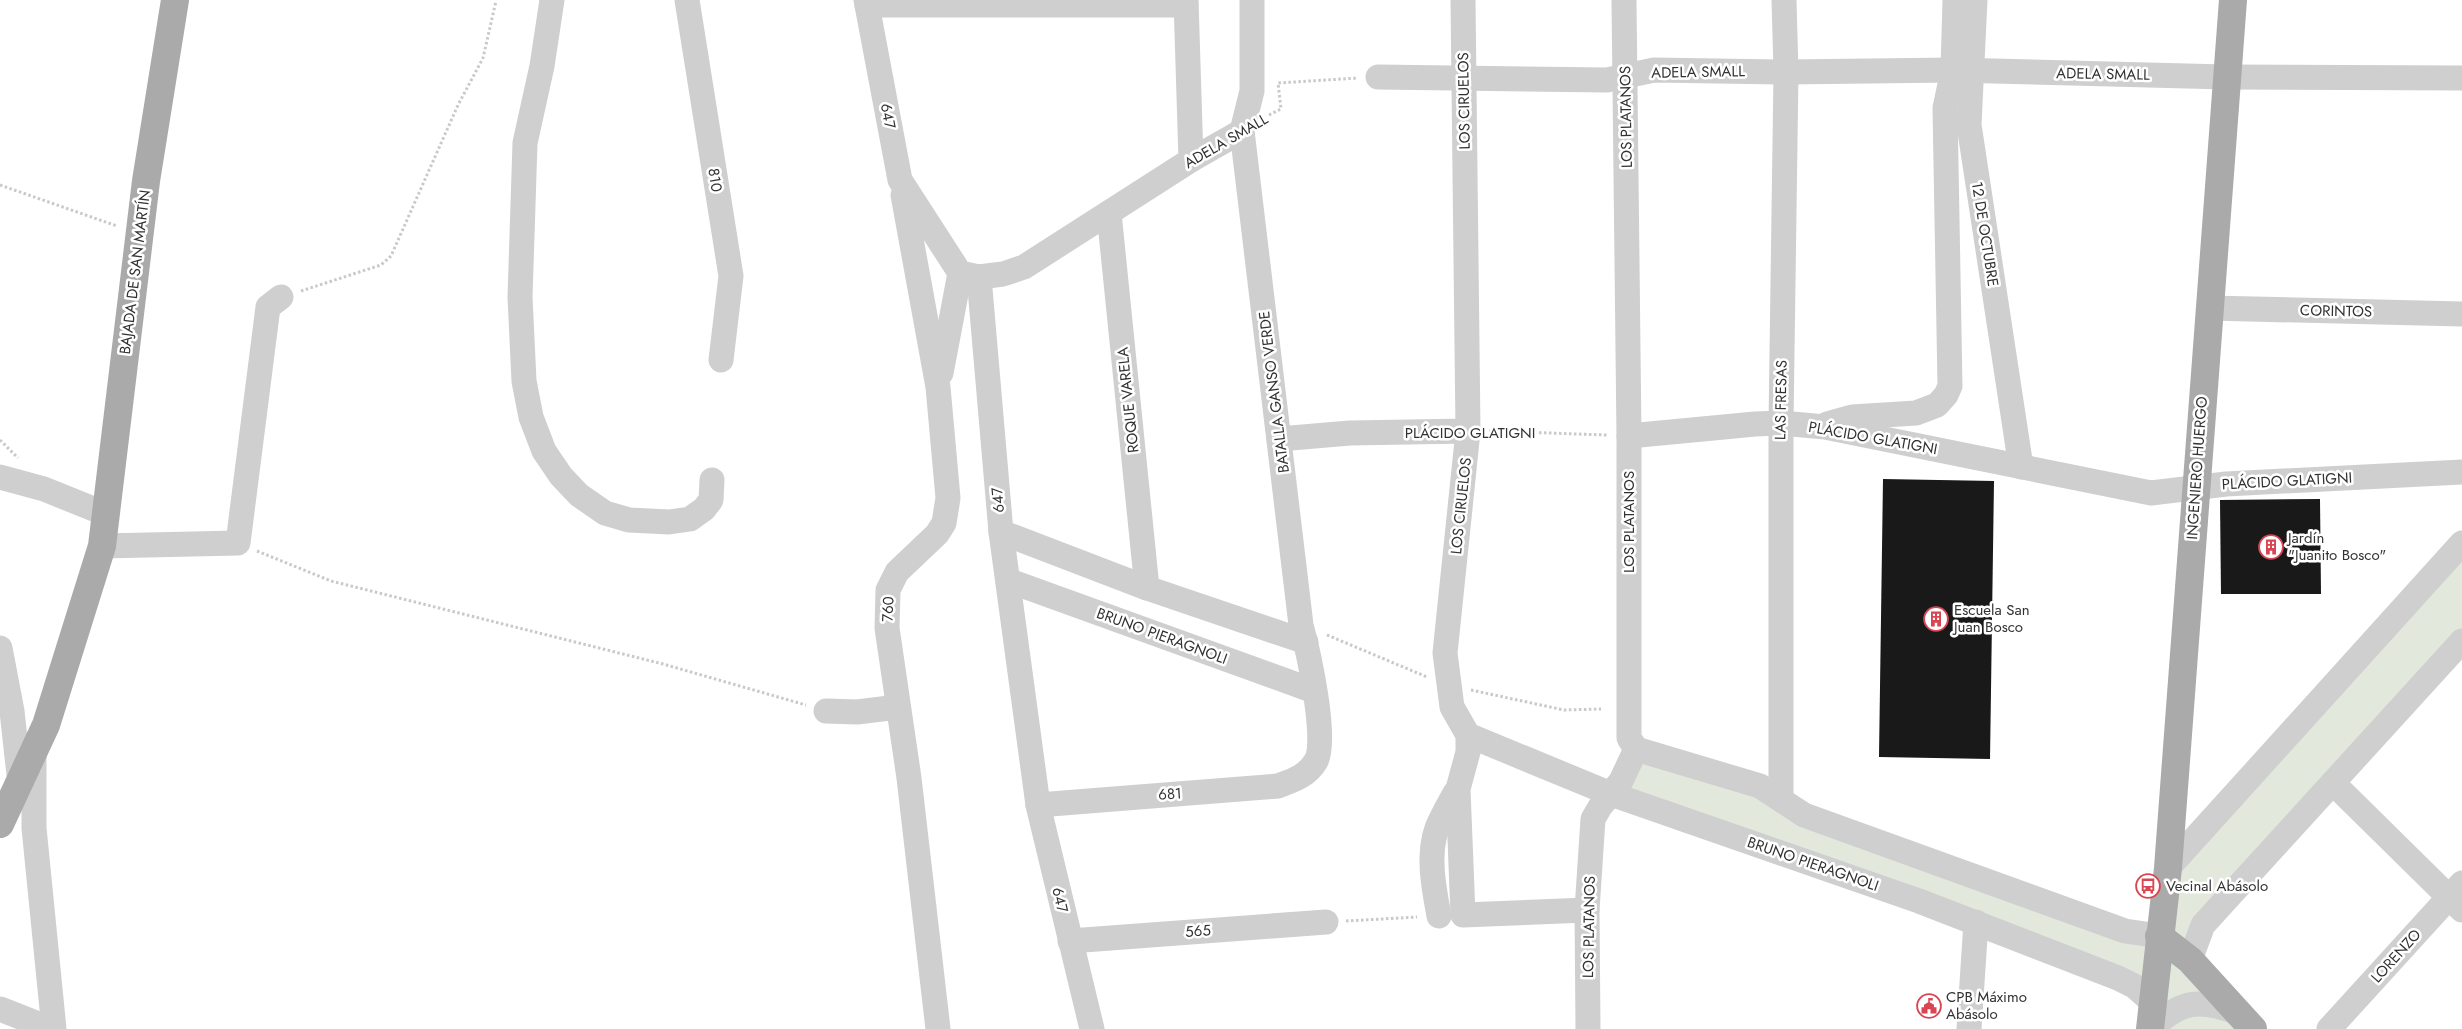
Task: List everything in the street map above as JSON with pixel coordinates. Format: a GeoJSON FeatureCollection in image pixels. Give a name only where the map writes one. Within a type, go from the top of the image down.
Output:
{"type":"FeatureCollection","features":[{"type":"Feature","properties":{"kind":"main road","name":"BAJADA DE SAN MARTÍN"},"geometry":{"type":"LineString","coordinates":[[0,824],[46,725],[102,546],[146,181],[175,0]]}},
{"type":"Feature","properties":{"kind":"main road","name":"INGENIERO HUERGO"},"geometry":{"type":"LineString","coordinates":[[2150,1029],[2168,868],[2195,487],[2233,0]]}},
{"type":"Feature","properties":{"kind":"main road"},"geometry":{"type":"LineString","coordinates":[[2159,936],[2190,960],[2245,1021]]}},
{"type":"Feature","properties":{"kind":"street"},"geometry":{"type":"LineString","coordinates":[[552,0],[542,66],[525,143],[520,297],[524,381],[531,418],[544,451],[561,476],[579,494],[605,513],[629,520],[669,522],[690,519],[711,500],[712,480]]}},
{"type":"Feature","properties":{"kind":"street","name":"810"},"geometry":{"type":"LineString","coordinates":[[687,0],[730,276],[721,360]]}},
{"type":"Feature","properties":{"kind":"street","name":"BATALLA GANSO VERDE"},"geometry":{"type":"LineString","coordinates":[[1252,0],[1252,91],[1242,131],[1303,634],[1314,691],[1320,737],[1316,760],[1302,777]]}},
{"type":"Feature","properties":{"kind":"street","name":"LOS CIRUELOS"},"geometry":{"type":"LineString","coordinates":[[1463,0],[1468,431],[1446,653],[1448,685],[1452,707],[1468,735]]}},
{"type":"Feature","properties":{"kind":"street","name":"LOS PLATANOS"},"geometry":{"type":"LineString","coordinates":[[1588,1029],[1587,910],[1593,819],[1621,781],[1636,749],[1629,738],[1629,436],[1624,0]]}},
{"type":"Feature","properties":{"kind":"street","name":"LAS FRESAS"},"geometry":{"type":"LineString","coordinates":[[1781,799],[1781,424],[1786,72],[1784,0]]}},
{"type":"Feature","properties":{"kind":"street","name":"12 DE OCTUBRE"},"geometry":{"type":"LineString","coordinates":[[1955,0],[1969,125],[2021,467]]}},
{"type":"Feature","properties":{"kind":"street","name":"12 DE OCTUBRE"},"geometry":{"type":"LineString","coordinates":[[1815,426],[1852,417],[1916,412],[1937,405],[1946,396],[1950,386],[1946,108],[1962,70],[1975,0]]}},
{"type":"Feature","properties":{"kind":"street"},"geometry":{"type":"LineString","coordinates":[[867,2],[1186,2],[1191,160]]}},
{"type":"Feature","properties":{"kind":"street","name":"647"},"geometry":{"type":"LineString","coordinates":[[867,2],[900,180],[970,275],[1001,532],[1010,581],[1038,805],[1092,1029]]}},
{"type":"Feature","properties":{"kind":"street","name":"ADELA SMALL"},"geometry":{"type":"LineString","coordinates":[[1378,77],[1464,76],[1607,80],[1654,70],[1786,72],[1962,70],[2226,77],[2462,78]]}},
{"type":"Feature","properties":{"kind":"street","name":"ADELA SMALL"},"geometry":{"type":"LineString","coordinates":[[970,275],[1003,274],[1024,267],[1191,160],[1242,131]]}},
{"type":"Feature","properties":{"kind":"street","name":"760"},"geometry":{"type":"LineString","coordinates":[[900,180],[938,387],[948,498],[944,523],[937,534],[897,572],[888,590],[887,628],[909,778],[938,1029]]}},
{"type":"Feature","properties":{"kind":"street","name":"ROQUE VARELA"},"geometry":{"type":"LineString","coordinates":[[1109,212],[1147,588]]}},
{"type":"Feature","properties":{"kind":"street"},"geometry":{"type":"LineString","coordinates":[[938,387],[970,275]]}},
{"type":"Feature","properties":{"kind":"street"},"geometry":{"type":"LineString","coordinates":[[102,546],[238,544],[268,307],[281,297]]}},
{"type":"Feature","properties":{"kind":"street","name":"CORINTOS"},"geometry":{"type":"LineString","coordinates":[[2209,308],[2462,314]]}},
{"type":"Feature","properties":{"kind":"street","name":"PLÁCIDO GLATIGNI"},"geometry":{"type":"LineString","coordinates":[[1629,436],[1781,424],[1815,426],[2151,493],[2226,484],[2462,472]]}},
{"type":"Feature","properties":{"kind":"street","name":"PLÁCIDO GLATIGNI"},"geometry":{"type":"LineString","coordinates":[[1279,439],[1350,433],[1468,431]]}},
{"type":"Feature","properties":{"kind":"street"},"geometry":{"type":"LineString","coordinates":[[0,477],[44,489],[106,514]]}},
{"type":"Feature","properties":{"kind":"street"},"geometry":{"type":"LineString","coordinates":[[1001,532],[1147,588],[1303,634]]}},
{"type":"Feature","properties":{"kind":"street"},"geometry":{"type":"LineString","coordinates":[[2168,868],[2462,543]]}},
{"type":"Feature","properties":{"kind":"street","name":"BRUNO PIERAGNOLI"},"geometry":{"type":"LineString","coordinates":[[1010,581],[1314,691]]}},
{"type":"Feature","properties":{"kind":"street"},"geometry":{"type":"LineString","coordinates":[[2190,960],[2203,925],[2462,641]]}},
{"type":"Feature","properties":{"kind":"street"},"geometry":{"type":"LineString","coordinates":[[0,648],[12,711],[20,784]]}},
{"type":"Feature","properties":{"kind":"street"},"geometry":{"type":"LineString","coordinates":[[826,711],[857,712],[898,707]]}},
{"type":"Feature","properties":{"kind":"street"},"geometry":{"type":"LineString","coordinates":[[1468,735],[1468,752],[1458,789],[1451,915],[1587,910]]}},
{"type":"Feature","properties":{"kind":"street","name":"BRUNO PIERAGNOLI"},"geometry":{"type":"LineString","coordinates":[[1468,735],[1611,794],[1976,922],[2118,978],[2134,986],[2152,1002]]}},
{"type":"Feature","properties":{"kind":"street"},"geometry":{"type":"LineString","coordinates":[[1636,749],[1760,786],[1804,814],[2125,931],[2159,936]]}},
{"type":"Feature","properties":{"kind":"street"},"geometry":{"type":"LineString","coordinates":[[0,1009],[52,1029],[34,828],[34,752]]}},
{"type":"Feature","properties":{"kind":"street","name":"681"},"geometry":{"type":"LineString","coordinates":[[1038,805],[1278,786],[1302,777]]}},
{"type":"Feature","properties":{"kind":"street"},"geometry":{"type":"LineString","coordinates":[[2333,783],[2457,897]]}},
{"type":"Feature","properties":{"kind":"street","name":"LORENZO"},"geometry":{"type":"LineString","coordinates":[[2329,1029],[2457,897]]}},
{"type":"Feature","properties":{"kind":"street","name":"565"},"geometry":{"type":"LineString","coordinates":[[1070,941],[1326,922]]}},
{"type":"Feature","properties":{"kind":"street"},"geometry":{"type":"LineString","coordinates":[[1969,1029],[1976,922]]}},
{"type":"Feature","properties":{"kind":"street"},"geometry":{"type":"LineString","coordinates":[[2150,1029],[2168,1013],[2190,1004],[2214,1004],[2245,1021]]}},
{"type":"Feature","properties":{"kind":"path"},"geometry":{"type":"LineString","coordinates":[[281,297],[381,265],[391,256],[458,105],[482,58],[496,1]]}},
{"type":"Feature","properties":{"kind":"path","name":"ADELA SMALL"},"geometry":{"type":"LineString","coordinates":[[1242,131],[1281,109],[1278,83],[1378,77]]}},
{"type":"Feature","properties":{"kind":"path"},"geometry":{"type":"LineString","coordinates":[[0,185],[140,234]]}},
{"type":"Feature","properties":{"kind":"path","name":"PLÁCIDO GLATIGNI"},"geometry":{"type":"LineString","coordinates":[[1468,431],[1629,436]]}},
{"type":"Feature","properties":{"kind":"path"},"geometry":{"type":"LineString","coordinates":[[238,544],[331,581],[663,664],[826,711]]}},
{"type":"Feature","properties":{"kind":"path"},"geometry":{"type":"LineString","coordinates":[[1303,634],[1448,685],[1564,710],[1601,709]]}},
{"type":"Feature","properties":{"kind":"path"},"geometry":{"type":"LineString","coordinates":[[1326,922],[1451,915]]}},
{"type":"Feature","properties":{"kind":"shaded area"},"geometry":{"type":"Polygon","coordinates":[[[2462,543],[2462,641],[2203,925],[2190,960],[2253,1029],[2150,1029],[2152,1002],[1611,794],[1636,749],[2159,936],[2168,868],[2462,543]]]}},
{"type":"Feature","properties":{"kind":"building","name":"Escuela San Juan Bosco"},"geometry":{"type":"Polygon","coordinates":[[[1883,479],[1994,481],[1990,759],[1879,757],[1883,479]]]}},
{"type":"Feature","properties":{"kind":"building","name":"Jardín \"Juanito Bosco\""},"geometry":{"type":"Polygon","coordinates":[[[2320,499],[2321,594],[2221,594],[2220,500],[2320,499]]]}},
{"type":"Feature","properties":{"kind":"place","name":"Jardín \"Juanito Bosco\""},"geometry":{"type":"Point","coordinates":[2271,547]}},
{"type":"Feature","properties":{"kind":"place","name":"Escuela San Juan Bosco"},"geometry":{"type":"Point","coordinates":[1936,619]}},
{"type":"Feature","properties":{"kind":"place","name":"Vecinal Abásolo"},"geometry":{"type":"Point","coordinates":[2148,886]}},
{"type":"Feature","properties":{"kind":"place","name":"CPB Máximo Abásolo"},"geometry":{"type":"Point","coordinates":[1929,1006]}}]}
